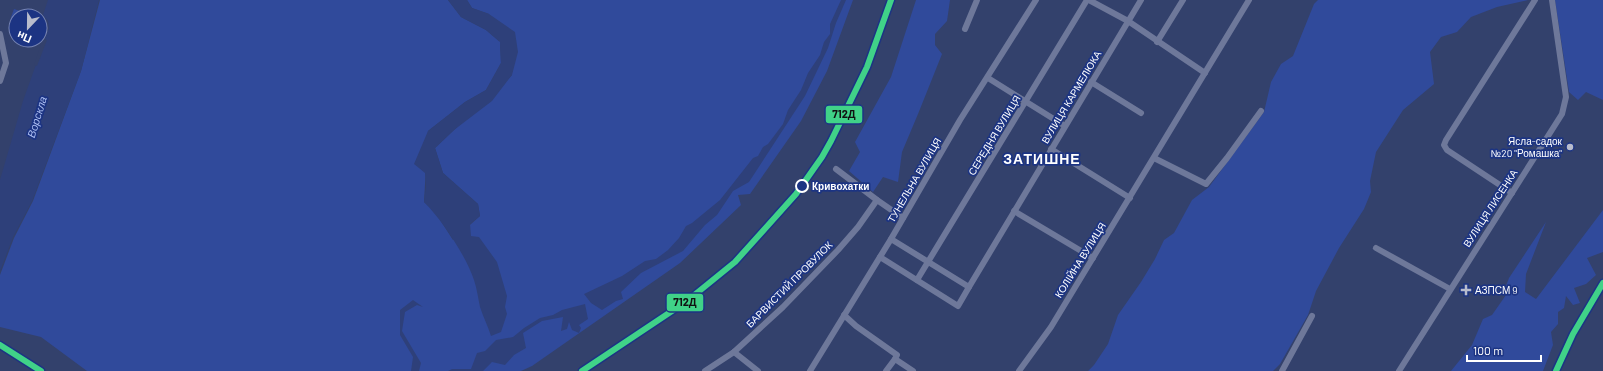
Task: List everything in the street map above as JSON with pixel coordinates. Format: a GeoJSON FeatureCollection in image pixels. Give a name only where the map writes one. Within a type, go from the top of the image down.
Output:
{"type":"FeatureCollection","features":[{"type":"Feature","properties":{"kind":"street"},"geometry":{"type":"LineString","coordinates":[[965,29],[977,0]]}},
{"type":"Feature","properties":{"kind":"street","name":"ТУНЕЛЬНА ВУЛИЦЯ"},"geometry":{"type":"LineString","coordinates":[[810,371],[904,218],[960,120],[1036,0]]}},
{"type":"Feature","properties":{"kind":"street"},"geometry":{"type":"LineString","coordinates":[[1088,0],[1128,21],[1157,42],[1206,73]]}},
{"type":"Feature","properties":{"kind":"street","name":"СЕРЕДНЯ ВУЛИЦЯ"},"geometry":{"type":"LineString","coordinates":[[917,280],[1088,0]]}},
{"type":"Feature","properties":{"kind":"street","name":"ВУЛИЦЯ КАРМЕЛЮКА"},"geometry":{"type":"LineString","coordinates":[[917,280],[958,306],[1141,0]]}},
{"type":"Feature","properties":{"kind":"street"},"geometry":{"type":"LineString","coordinates":[[1157,42],[1183,0]]}},
{"type":"Feature","properties":{"kind":"street","name":"КОЛІЙНА ВУЛИЦЯ"},"geometry":{"type":"LineString","coordinates":[[1019,371],[1051,327],[1249,0]]}},
{"type":"Feature","properties":{"kind":"street"},"geometry":{"type":"LineString","coordinates":[[1512,193],[1447,150],[1444,146],[1446,140],[1535,0]]}},
{"type":"Feature","properties":{"kind":"street","name":"ВУЛИЦЯ ЛИСЕНКА"},"geometry":{"type":"LineString","coordinates":[[1399,371],[1562,114],[1566,97],[1552,0]]}},
{"type":"Feature","properties":{"kind":"street"},"geometry":{"type":"LineString","coordinates":[[0,34],[6,63],[0,81]]}},
{"type":"Feature","properties":{"kind":"street"},"geometry":{"type":"LineString","coordinates":[[988,78],[1065,126]]}},
{"type":"Feature","properties":{"kind":"street"},"geometry":{"type":"LineString","coordinates":[[1091,82],[1141,114]]}},
{"type":"Feature","properties":{"kind":"street"},"geometry":{"type":"LineString","coordinates":[[1154,158],[1206,184],[1261,111]]}},
{"type":"Feature","properties":{"kind":"street"},"geometry":{"type":"LineString","coordinates":[[1051,149],[1130,198]]}},
{"type":"Feature","properties":{"kind":"street"},"geometry":{"type":"LineString","coordinates":[[836,169],[904,218]]}},
{"type":"Feature","properties":{"kind":"street","name":"БАРВИСТИЙ ПРОВУЛОК"},"geometry":{"type":"LineString","coordinates":[[705,371],[734,352],[783,307],[858,227],[877,200]]}},
{"type":"Feature","properties":{"kind":"street"},"geometry":{"type":"LineString","coordinates":[[1014,211],[1093,258]]}},
{"type":"Feature","properties":{"kind":"street"},"geometry":{"type":"LineString","coordinates":[[891,238],[969,287]]}},
{"type":"Feature","properties":{"kind":"street"},"geometry":{"type":"LineString","coordinates":[[1376,248],[1450,289]]}},
{"type":"Feature","properties":{"kind":"street"},"geometry":{"type":"LineString","coordinates":[[880,256],[917,280]]}},
{"type":"Feature","properties":{"kind":"street"},"geometry":{"type":"LineString","coordinates":[[844,315],[856,326],[897,355],[886,371]]}},
{"type":"Feature","properties":{"kind":"street"},"geometry":{"type":"LineString","coordinates":[[1282,371],[1312,316]]}},
{"type":"Feature","properties":{"kind":"street"},"geometry":{"type":"LineString","coordinates":[[734,352],[758,371]]}},
{"type":"Feature","properties":{"kind":"street"},"geometry":{"type":"LineString","coordinates":[[895,359],[913,371]]}},
{"type":"Feature","properties":{"kind":"shaded area"},"geometry":{"type":"Polygon","coordinates":[[[100,0],[448,0],[461,17],[486,30],[499,41],[489,14],[472,8],[467,0],[853,0],[827,71],[801,121],[750,194],[738,195],[741,205],[680,263],[532,366],[521,371],[87,371],[41,337],[0,327],[0,275],[14,238],[33,201],[81,71],[100,0]],[[500,43],[501,63],[486,90],[465,102],[428,131],[424,202],[435,212],[453,240],[480,216],[478,204],[443,173],[435,148],[512,75],[500,43]]]}},
{"type":"Feature","properties":{"kind":"shaded area"},"geometry":{"type":"Polygon","coordinates":[[[916,0],[950,0],[947,21],[935,34],[935,45],[942,54],[902,152],[898,182],[883,177],[873,192],[849,171],[860,152],[855,142],[891,77],[916,0]]]}},
{"type":"Feature","properties":{"kind":"shaded area"},"geometry":{"type":"Polygon","coordinates":[[[1318,0],[1528,0],[1497,7],[1471,17],[1457,32],[1441,37],[1430,52],[1434,84],[1403,110],[1376,152],[1370,181],[1371,192],[1364,209],[1339,248],[1316,291],[1308,315],[1280,364],[1273,371],[1088,371],[1094,365],[1108,344],[1118,315],[1141,282],[1155,259],[1164,240],[1174,233],[1192,200],[1209,187],[1264,112],[1271,82],[1281,64],[1293,56],[1314,4],[1318,0]]]}},
{"type":"Feature","properties":{"kind":"shaded area"},"geometry":{"type":"Polygon","coordinates":[[[1555,0],[1603,0],[1603,100],[1586,92],[1578,100],[1569,92],[1555,0]]]}},
{"type":"Feature","properties":{"kind":"shaded area"},"geometry":{"type":"Polygon","coordinates":[[[1603,210],[1603,252],[1587,258],[1596,275],[1586,284],[1574,288],[1580,303],[1573,305],[1566,296],[1564,308],[1558,312],[1558,324],[1551,332],[1553,345],[1543,371],[1451,371],[1472,345],[1483,319],[1492,315],[1506,295],[1504,291],[1509,278],[1546,222],[1526,274],[1525,292],[1536,299],[1603,210]]]}},
{"type":"Feature","properties":{"kind":"water","name":"Ворскла"},"geometry":{"type":"Polygon","coordinates":[[[48,0],[99,0],[81,71],[32,201],[13,237],[0,271],[0,180],[23,101],[42,48],[48,48],[48,8],[45,8],[48,0]]]}},
{"type":"Feature","properties":{"kind":"water"},"geometry":{"type":"Polygon","coordinates":[[[448,0],[467,0],[472,8],[489,14],[515,32],[518,52],[512,75],[492,101],[454,130],[435,148],[443,173],[478,204],[480,216],[470,224],[471,236],[479,237],[497,262],[507,296],[505,307],[507,314],[501,332],[491,336],[480,307],[475,283],[470,270],[453,239],[424,202],[426,186],[425,173],[414,164],[428,131],[465,102],[486,90],[501,63],[500,42],[486,30],[461,17],[448,0]]]}},
{"type":"Feature","properties":{"kind":"water"},"geometry":{"type":"Polygon","coordinates":[[[841,0],[846,0],[836,23],[828,48],[805,96],[749,182],[733,191],[717,215],[705,225],[683,251],[641,273],[621,292],[623,299],[616,301],[602,310],[591,303],[584,294],[622,276],[645,261],[656,259],[668,250],[679,238],[686,226],[692,223],[720,200],[753,158],[758,156],[763,147],[768,144],[783,124],[788,110],[801,90],[808,73],[820,55],[824,42],[830,34],[830,24],[841,0]]]}},
{"type":"Feature","properties":{"kind":"water"},"geometry":{"type":"Polygon","coordinates":[[[413,300],[423,307],[417,305],[405,312],[402,331],[421,363],[419,371],[411,371],[413,357],[400,335],[400,310],[413,300]]]}},
{"type":"Feature","properties":{"kind":"water"},"geometry":{"type":"Polygon","coordinates":[[[585,304],[588,319],[579,325],[581,328],[579,333],[572,330],[569,322],[567,329],[561,331],[563,317],[542,321],[523,333],[526,348],[514,355],[505,365],[492,362],[483,371],[448,371],[452,369],[471,369],[477,353],[485,351],[496,340],[513,337],[540,318],[585,304]]]}},
{"type":"Feature","properties":{"kind":"pier"},"geometry":{"type":"Polygon","coordinates":[[[40,48],[44,48],[37,66],[34,65],[40,48]]]}},
{"type":"Feature","properties":{"kind":"waterway"},"geometry":{"type":"LineString","coordinates":[[1559,371],[1577,332],[1603,289]]}},
{"type":"Feature","properties":{"kind":"transit line","name":"712Д"},"geometry":{"type":"LineString","coordinates":[[582,371],[687,301],[735,262],[796,194],[822,157],[831,141],[867,67],[891,0]]}},
{"type":"Feature","properties":{"kind":"transit line","name":"712Д"},"geometry":{"type":"LineString","coordinates":[[1556,371],[1573,334],[1603,283]]}},
{"type":"Feature","properties":{"kind":"transit line","name":"712Д"},"geometry":{"type":"LineString","coordinates":[[0,345],[41,371]]}},
{"type":"Feature","properties":{"kind":"place","name":"Ясла-садок №20 \"Ромашка\""},"geometry":{"type":"Point","coordinates":[1570,147]}},
{"type":"Feature","properties":{"kind":"place","name":"Кривохатки"},"geometry":{"type":"Point","coordinates":[802,186]}},
{"type":"Feature","properties":{"kind":"place","name":"АЗПСМ 9"},"geometry":{"type":"Point","coordinates":[1466,290]}},
{"type":"Feature","properties":{"kind":"district","name":"ЗАТИШНЕ"},"geometry":{"type":"Point","coordinates":[1042,159]}}]}
